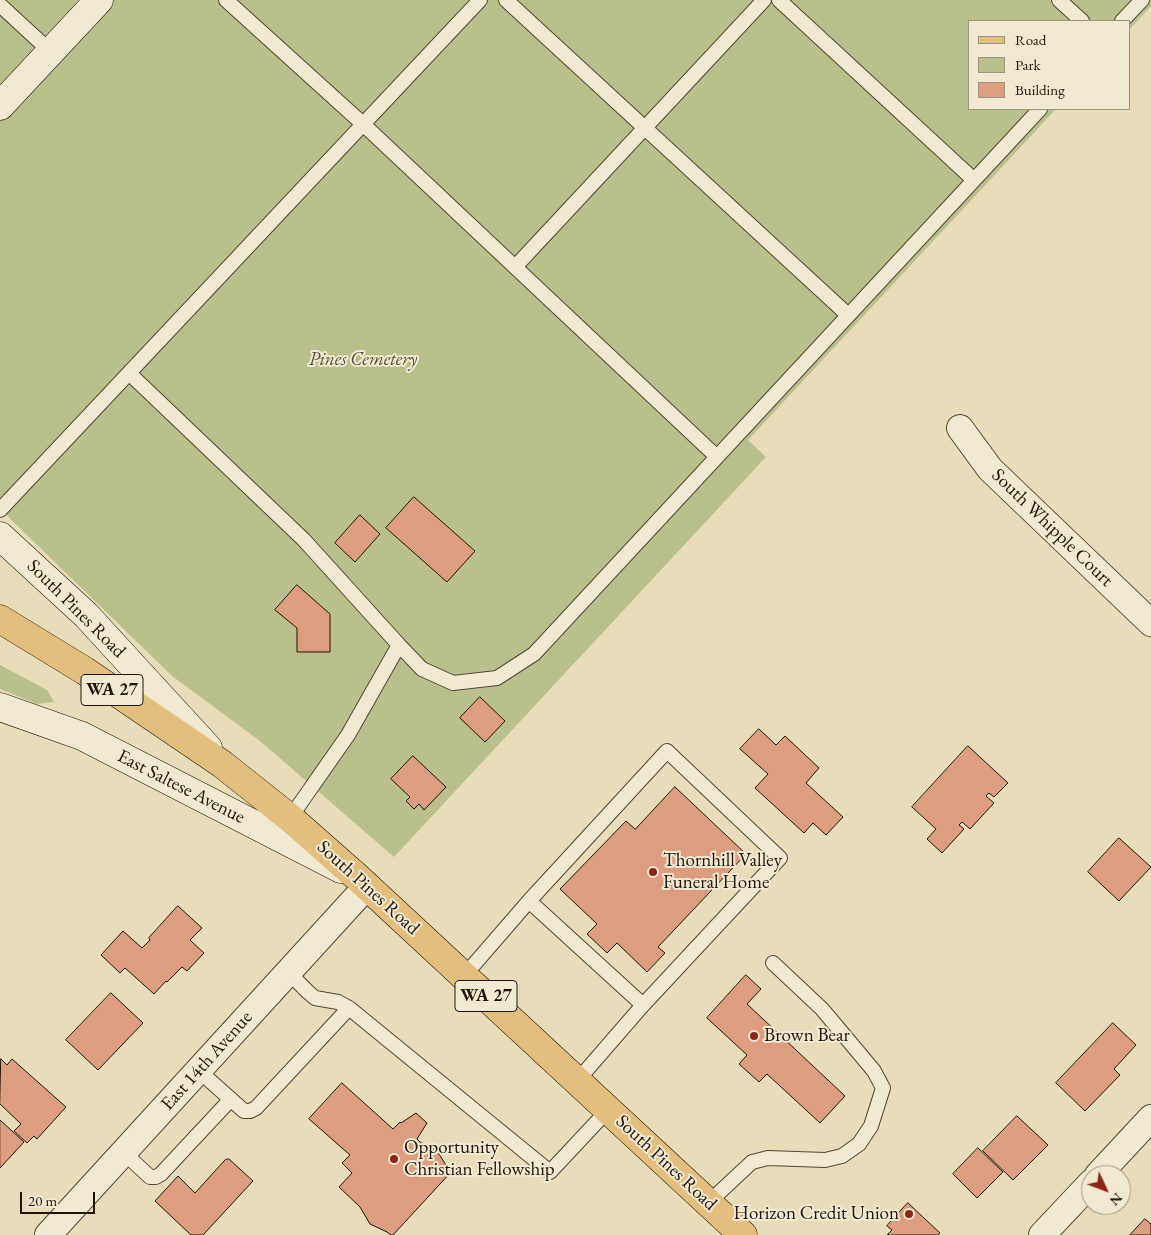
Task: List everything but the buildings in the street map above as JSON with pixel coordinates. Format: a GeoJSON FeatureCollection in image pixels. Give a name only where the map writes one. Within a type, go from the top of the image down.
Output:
{"type":"FeatureCollection","features":[{"type":"Feature","properties":{"kind":"main road"},"geometry":{"type":"LineString","coordinates":[[0,106],[99,0]]}},
{"type":"Feature","properties":{"kind":"main road","name":"South Pines Road"},"geometry":{"type":"LineString","coordinates":[[0,536],[86,615],[222,764],[290,818],[362,882],[708,1203],[730,1231]]}},
{"type":"Feature","properties":{"kind":"main road","name":"WA 27"},"geometry":{"type":"LineString","coordinates":[[0,619],[84,671],[222,764]]}},
{"type":"Feature","properties":{"kind":"main road","name":"East Saltese Avenue"},"geometry":{"type":"LineString","coordinates":[[0,707],[82,736],[362,882]]}},
{"type":"Feature","properties":{"kind":"street","name":"South Whipple Court"},"geometry":{"type":"LineString","coordinates":[[960,428],[990,469],[1151,623]]}},
{"type":"Feature","properties":{"kind":"street","name":"East 14th Avenue"},"geometry":{"type":"LineString","coordinates":[[48,1235],[288,972],[362,882]]}},
{"type":"Feature","properties":{"kind":"street"},"geometry":{"type":"LineString","coordinates":[[1107,1165],[1151,1118]]}},
{"type":"Feature","properties":{"kind":"street"},"geometry":{"type":"LineString","coordinates":[[1042,1235],[1081,1194]]}},
{"type":"Feature","properties":{"kind":"lane"},"geometry":{"type":"LineString","coordinates":[[226,0],[364,125],[717,457]]}},
{"type":"Feature","properties":{"kind":"lane"},"geometry":{"type":"LineString","coordinates":[[0,510],[480,0]]}},
{"type":"Feature","properties":{"kind":"lane"},"geometry":{"type":"LineString","coordinates":[[506,0],[848,315]]}},
{"type":"Feature","properties":{"kind":"lane"},"geometry":{"type":"LineString","coordinates":[[515,266],[764,0]]}},
{"type":"Feature","properties":{"kind":"lane"},"geometry":{"type":"LineString","coordinates":[[779,0],[974,180]]}},
{"type":"Feature","properties":{"kind":"lane"},"geometry":{"type":"LineString","coordinates":[[1059,0],[1081,20]]}},
{"type":"Feature","properties":{"kind":"lane"},"geometry":{"type":"LineString","coordinates":[[1123,20],[1142,0]]}},
{"type":"Feature","properties":{"kind":"lane"},"geometry":{"type":"LineString","coordinates":[[0,5],[51,52]]}},
{"type":"Feature","properties":{"kind":"lane"},"geometry":{"type":"LineString","coordinates":[[130,374],[304,540],[422,669],[453,683],[497,678],[534,654],[1039,110]]}},
{"type":"Feature","properties":{"kind":"lane"},"geometry":{"type":"LineString","coordinates":[[290,818],[348,735],[399,645]]}},
{"type":"Feature","properties":{"kind":"lane"},"geometry":{"type":"LineString","coordinates":[[464,976],[529,901],[667,751],[780,858],[643,1005],[577,1081]]}},
{"type":"Feature","properties":{"kind":"lane"},"geometry":{"type":"LineString","coordinates":[[529,901],[643,1005]]}},
{"type":"Feature","properties":{"kind":"lane"},"geometry":{"type":"LineString","coordinates":[[708,1203],[752,1162],[768,1158],[825,1160],[842,1156],[859,1144],[871,1126],[883,1088],[874,1071],[822,1009],[773,963]]}},
{"type":"Feature","properties":{"kind":"lane"},"geometry":{"type":"LineString","coordinates":[[288,972],[315,998],[338,1002],[349,1008],[550,1172],[608,1110]]}},
{"type":"Feature","properties":{"kind":"lane"},"geometry":{"type":"LineString","coordinates":[[198,1070],[244,1111],[250,1111],[256,1108],[349,1008]]}},
{"type":"Feature","properties":{"kind":"lane"},"geometry":{"type":"LineString","coordinates":[[123,1152],[150,1177],[156,1177],[232,1099]]}},
{"type":"Feature","properties":{"kind":"green space","name":"Pines Cemetery"},"geometry":{"type":"Polygon","coordinates":[[[0,0],[1151,0],[1151,6],[1131,28],[1131,20],[968,20],[968,110],[1055,110],[748,440],[766,457],[394,857],[260,741],[172,676],[0,509],[0,0]]]}},
{"type":"Feature","properties":{"kind":"green space"},"geometry":{"type":"Polygon","coordinates":[[[0,665],[47,690],[54,702],[37,704],[0,689],[0,665]]]}},
{"type":"Feature","properties":{"kind":"place","name":"Thornhill Valley Funeral Home"},"geometry":{"type":"Point","coordinates":[653,872]}},
{"type":"Feature","properties":{"kind":"place","name":"Brown Bear"},"geometry":{"type":"Point","coordinates":[754,1036]}},
{"type":"Feature","properties":{"kind":"place","name":"Opportunity Christian Fellowship"},"geometry":{"type":"Point","coordinates":[394,1159]}},
{"type":"Feature","properties":{"kind":"place","name":"Horizon Credit Union"},"geometry":{"type":"Point","coordinates":[909,1214]}}]}
